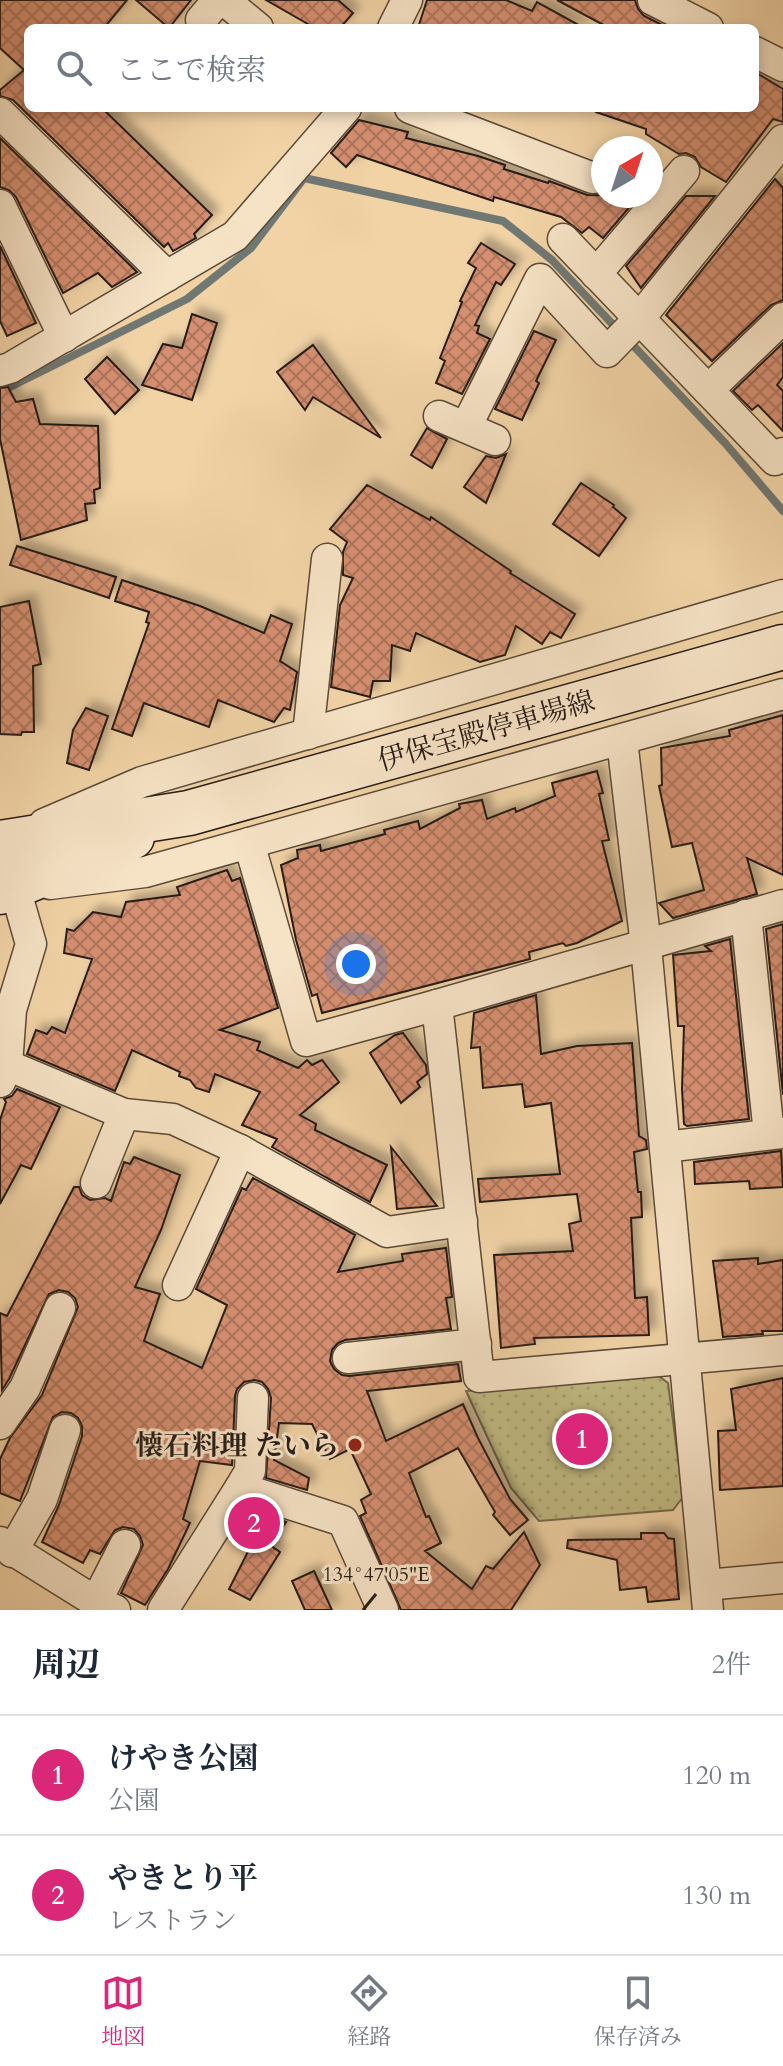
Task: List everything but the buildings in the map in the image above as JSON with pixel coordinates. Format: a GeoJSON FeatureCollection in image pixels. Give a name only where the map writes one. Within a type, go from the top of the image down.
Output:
{"type":"FeatureCollection","features":[{"type":"Feature","properties":{"kind":"main road","name":"伊保宝殿停車場線"},"geometry":{"type":"LineString","coordinates":[[1,842],[189,813],[783,647]]}},
{"type":"Feature","properties":{"kind":"main road","name":"伊保宝殿停車場線"},"geometry":{"type":"LineString","coordinates":[[7,890],[189,813]]}},
{"type":"Feature","properties":{"kind":"street"},"geometry":{"type":"LineString","coordinates":[[224,0],[253,24]]}},
{"type":"Feature","properties":{"kind":"street"},"geometry":{"type":"LineString","coordinates":[[395,24],[407,0]]}},
{"type":"Feature","properties":{"kind":"street"},"geometry":{"type":"LineString","coordinates":[[653,0],[700,24]]}},
{"type":"Feature","properties":{"kind":"street"},"geometry":{"type":"LineString","coordinates":[[759,54],[783,66]]}},
{"type":"Feature","properties":{"kind":"street"},"geometry":{"type":"LineString","coordinates":[[0,371],[235,236],[343,112]]}},
{"type":"Feature","properties":{"kind":"street"},"geometry":{"type":"LineString","coordinates":[[420,112],[591,177]]}},
{"type":"Feature","properties":{"kind":"street"},"geometry":{"type":"LineString","coordinates":[[0,113],[42,135],[167,276]]}},
{"type":"Feature","properties":{"kind":"street"},"geometry":{"type":"LineString","coordinates":[[495,440],[452,422],[540,279],[607,352],[639,319],[783,140]]}},
{"type":"Feature","properties":{"kind":"street"},"geometry":{"type":"LineString","coordinates":[[596,274],[684,171]]}},
{"type":"Feature","properties":{"kind":"street"},"geometry":{"type":"LineString","coordinates":[[0,205],[64,337]]}},
{"type":"Feature","properties":{"kind":"street"},"geometry":{"type":"LineString","coordinates":[[563,239],[775,460],[783,453]]}},
{"type":"Feature","properties":{"kind":"street"},"geometry":{"type":"LineString","coordinates":[[708,390],[783,318]]}},
{"type":"Feature","properties":{"kind":"street"},"geometry":{"type":"LineString","coordinates":[[308,734],[327,559]]}},
{"type":"Feature","properties":{"kind":"street"},"geometry":{"type":"LineString","coordinates":[[462,1221],[387,1232],[240,1150],[173,1119],[124,1114],[4,1073],[11,1010],[31,944],[7,890],[1,842],[142,782],[783,595]]}},
{"type":"Feature","properties":{"kind":"street"},"geometry":{"type":"LineString","coordinates":[[7,890],[145,872],[783,694]]}},
{"type":"Feature","properties":{"kind":"street"},"geometry":{"type":"LineString","coordinates":[[622,740],[646,946],[707,1598],[783,1578]]}},
{"type":"Feature","properties":{"kind":"street"},"geometry":{"type":"LineString","coordinates":[[249,843],[306,1041],[783,905]]}},
{"type":"Feature","properties":{"kind":"street"},"geometry":{"type":"LineString","coordinates":[[665,1147],[776,1134],[746,915]]}},
{"type":"Feature","properties":{"kind":"street"},"geometry":{"type":"LineString","coordinates":[[437,1005],[479,1377],[783,1350]]}},
{"type":"Feature","properties":{"kind":"street"},"geometry":{"type":"LineString","coordinates":[[96,1183],[124,1114]]}},
{"type":"Feature","properties":{"kind":"street"},"geometry":{"type":"LineString","coordinates":[[178,1285],[240,1150]]}},
{"type":"Feature","properties":{"kind":"street"},"geometry":{"type":"LineString","coordinates":[[0,1424],[25,1388],[26,1358],[60,1308]]}},
{"type":"Feature","properties":{"kind":"street"},"geometry":{"type":"LineString","coordinates":[[348,1358],[476,1344]]}},
{"type":"Feature","properties":{"kind":"street"},"geometry":{"type":"LineString","coordinates":[[163,1610],[250,1471],[253,1398]]}},
{"type":"Feature","properties":{"kind":"street"},"geometry":{"type":"LineString","coordinates":[[65,1430],[42,1499],[6,1547],[105,1606],[125,1545]]}},
{"type":"Feature","properties":{"kind":"street"},"geometry":{"type":"LineString","coordinates":[[240,1488],[343,1521],[383,1610]]}},
{"type":"Feature","properties":{"kind":"shaded area"},"geometry":{"type":"Polygon","coordinates":[[[655,1373],[668,1383],[683,1497],[673,1510],[539,1521],[511,1488],[466,1391],[655,1373]]]}},
{"type":"Feature","properties":{"kind":"waterway"},"geometry":{"type":"LineString","coordinates":[[0,390],[187,299],[251,248],[304,178],[503,221],[552,260],[618,330]]}},
{"type":"Feature","properties":{"kind":"waterway"},"geometry":{"type":"LineString","coordinates":[[628,340],[725,443],[783,511]]}},
{"type":"Feature","properties":{"kind":"place","name":"けやき公園"},"geometry":{"type":"Point","coordinates":[582,1439]}},
{"type":"Feature","properties":{"kind":"place","name":"懐石料理 たいら"},"geometry":{"type":"Point","coordinates":[355,1445]}},
{"type":"Feature","properties":{"kind":"place","name":"やきとり平"},"geometry":{"type":"Point","coordinates":[254,1523]}}]}
